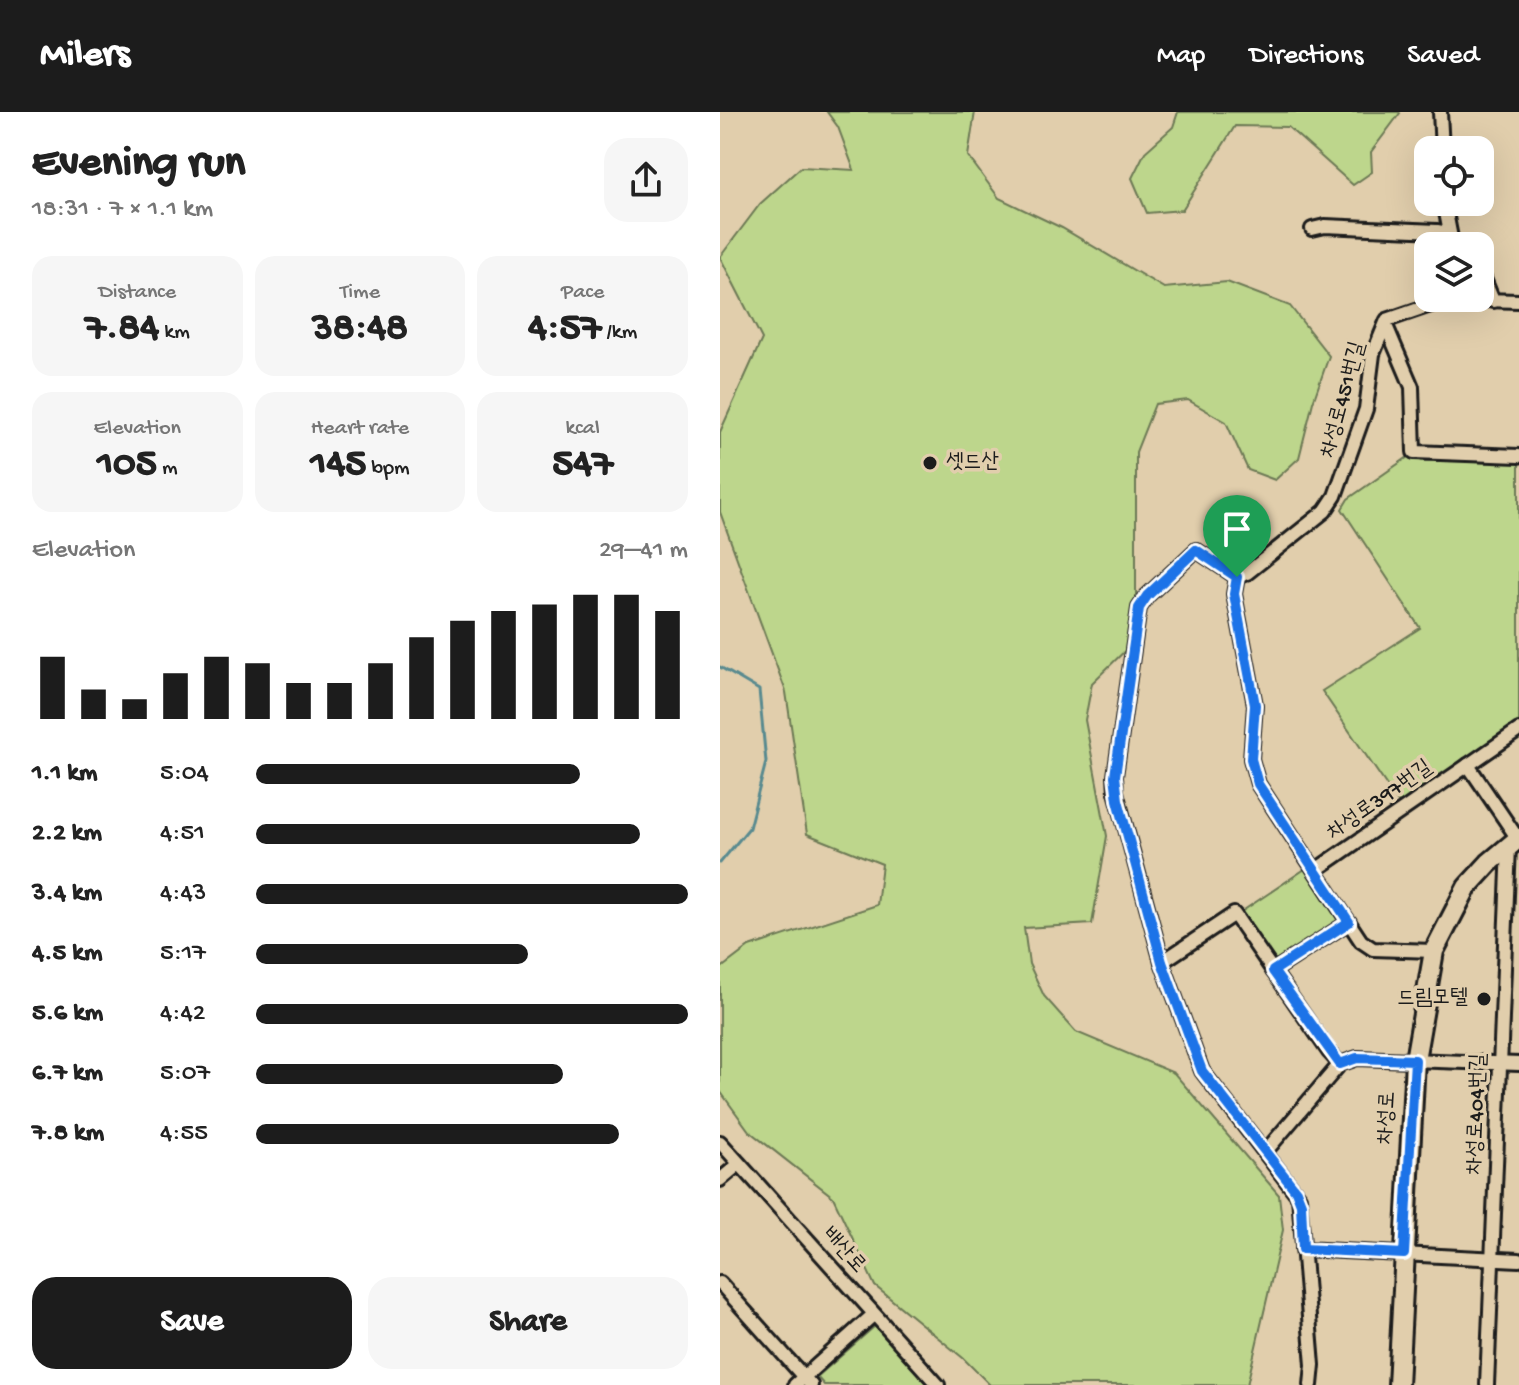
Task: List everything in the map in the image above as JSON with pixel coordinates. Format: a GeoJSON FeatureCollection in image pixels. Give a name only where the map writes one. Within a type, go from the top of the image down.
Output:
{"type":"FeatureCollection","features":[{"type":"Feature","properties":{"kind":"main road","name":"차성로"},"geometry":{"type":"LineString","coordinates":[[1398,1385],[1415,1060],[1434,951],[1467,887],[1515,841]]}},
{"type":"Feature","properties":{"kind":"street"},"geometry":{"type":"LineString","coordinates":[[1440,112],[1441,136]]}},
{"type":"Feature","properties":{"kind":"street"},"geometry":{"type":"LineString","coordinates":[[1312,229],[1325,226],[1438,232]]}},
{"type":"Feature","properties":{"kind":"street","name":"차성로451번길"},"geometry":{"type":"LineString","coordinates":[[1494,301],[1519,301]]}},
{"type":"Feature","properties":{"kind":"street","name":"차성로451번길"},"geometry":{"type":"LineString","coordinates":[[1237,577],[1247,573],[1325,511],[1349,461],[1366,409],[1373,354],[1387,328],[1387,320],[1414,310]]}},
{"type":"Feature","properties":{"kind":"street"},"geometry":{"type":"LineString","coordinates":[[1387,328],[1412,387],[1414,452],[1519,456]]}},
{"type":"Feature","properties":{"kind":"street"},"geometry":{"type":"LineString","coordinates":[[1311,1385],[1299,1197],[1202,1071],[1162,962],[1115,784],[1139,608],[1147,596],[1196,550],[1237,577],[1234,594],[1255,705],[1251,759],[1255,775],[1261,789],[1316,870]]}},
{"type":"Feature","properties":{"kind":"street","name":"차성로397번길"},"geometry":{"type":"LineString","coordinates":[[1434,951],[1373,949],[1361,941],[1316,870],[1519,730]]}},
{"type":"Feature","properties":{"kind":"street"},"geometry":{"type":"LineString","coordinates":[[1468,765],[1515,841]]}},
{"type":"Feature","properties":{"kind":"street","name":"차성로404번길"},"geometry":{"type":"LineString","coordinates":[[1487,1385],[1500,1064],[1515,841]]}},
{"type":"Feature","properties":{"kind":"street"},"geometry":{"type":"LineString","coordinates":[[1162,962],[1234,914],[1340,1064]]}},
{"type":"Feature","properties":{"kind":"street"},"geometry":{"type":"LineString","coordinates":[[1273,971],[1349,922]]}},
{"type":"Feature","properties":{"kind":"street"},"geometry":{"type":"LineString","coordinates":[[1266,1151],[1340,1064],[1357,1058],[1519,1064]]}},
{"type":"Feature","properties":{"kind":"street","name":"배산로"},"geometry":{"type":"LineString","coordinates":[[720,1142],[938,1385]]}},
{"type":"Feature","properties":{"kind":"street"},"geometry":{"type":"LineString","coordinates":[[720,1180],[739,1164]]}},
{"type":"Feature","properties":{"kind":"street"},"geometry":{"type":"LineString","coordinates":[[1303,1249],[1519,1260]]}},
{"type":"Feature","properties":{"kind":"street"},"geometry":{"type":"LineString","coordinates":[[720,1283],[803,1382],[873,1315]]}},
{"type":"Feature","properties":{"kind":"green space"},"geometry":{"type":"Polygon","coordinates":[[[827,112],[975,112],[968,156],[999,198],[1062,228],[1164,288],[1227,282],[1290,306],[1329,356],[1299,458],[1275,480],[1248,470],[1226,422],[1188,400],[1155,404],[1136,452],[1136,640],[1092,683],[1085,720],[1107,836],[1092,924],[1024,928],[1029,964],[1044,996],[1076,1032],[1174,1073],[1279,1195],[1283,1230],[1247,1385],[990,1385],[963,1358],[875,1286],[833,1197],[749,1131],[720,1091],[720,969],[749,947],[877,905],[882,864],[807,834],[786,692],[720,512],[720,432],[762,339],[720,257],[760,204],[801,167],[854,170],[838,127],[827,112]]]}},
{"type":"Feature","properties":{"kind":"green space"},"geometry":{"type":"Polygon","coordinates":[[[1178,112],[1400,113],[1371,152],[1372,172],[1353,185],[1288,127],[1235,126],[1182,210],[1147,213],[1132,178],[1145,152],[1173,127],[1178,112]]]}},
{"type":"Feature","properties":{"kind":"green space"},"geometry":{"type":"Polygon","coordinates":[[[1411,455],[1422,461],[1519,461],[1519,721],[1400,805],[1322,691],[1420,628],[1342,509],[1348,499],[1411,455]]]}},
{"type":"Feature","properties":{"kind":"green space"},"geometry":{"type":"Polygon","coordinates":[[[1308,867],[1341,921],[1276,961],[1238,914],[1308,867]]]}},
{"type":"Feature","properties":{"kind":"green space"},"geometry":{"type":"Polygon","coordinates":[[[875,1326],[928,1385],[824,1385],[817,1377],[875,1326]]]}},
{"type":"Feature","properties":{"kind":"waterway"},"geometry":{"type":"LineString","coordinates":[[720,667],[759,690],[766,762],[749,828],[720,863]]}},
{"type":"Feature","properties":{"kind":"place","name":"셋드산"},"geometry":{"type":"Point","coordinates":[930,463]}},
{"type":"Feature","properties":{"kind":"place","name":"드림모텔"},"geometry":{"type":"Point","coordinates":[1484,999]}},
{"type":"Feature","properties":{"kind":"route"},"geometry":{"type":"LineString","coordinates":[[1196,550],[1237,577],[1234,594],[1255,705],[1251,759],[1258,784],[1349,922],[1273,971],[1340,1064],[1357,1058],[1415,1060],[1404,1254],[1303,1249],[1301,1204],[1296,1191],[1202,1071],[1162,962],[1116,792],[1115,776],[1139,608],[1147,596],[1196,550]]}}]}
